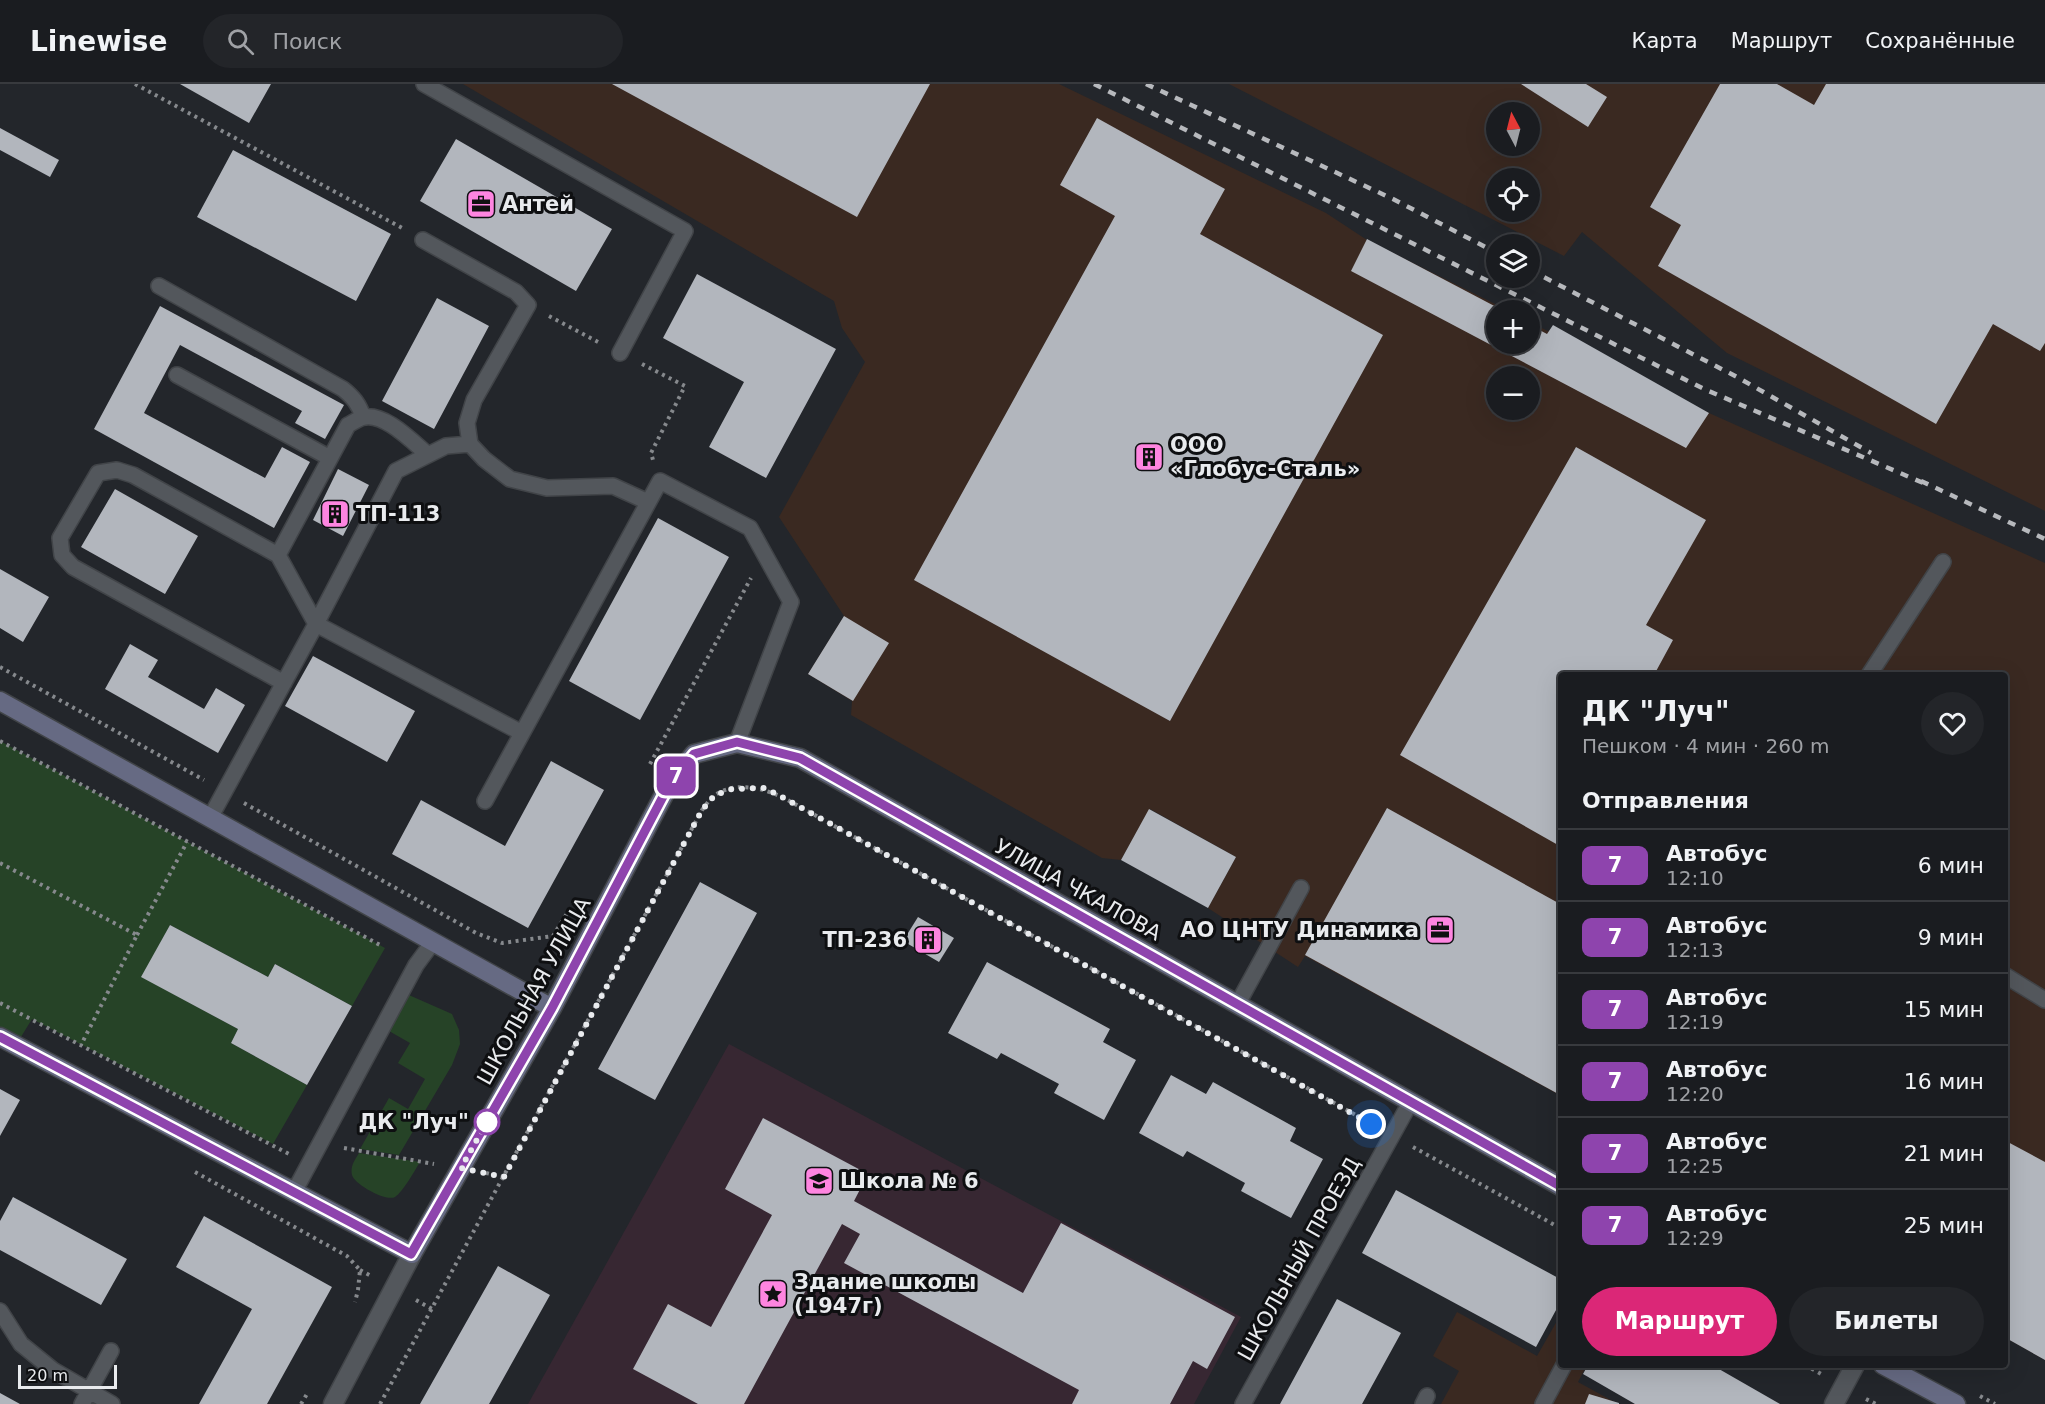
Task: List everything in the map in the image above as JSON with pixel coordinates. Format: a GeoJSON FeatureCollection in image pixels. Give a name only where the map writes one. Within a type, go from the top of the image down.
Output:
{"type":"FeatureCollection","features":[{"type":"Feature","properties":{"kind":"street"},"geometry":{"type":"LineString","coordinates":[[0,701],[552,1008]]}},
{"type":"Feature","properties":{"kind":"street","name":"УЛИЦА ЧКАЛОВА"},"geometry":{"type":"LineString","coordinates":[[668,787],[694,754],[737,742],[800,758],[1558,1185]]}},
{"type":"Feature","properties":{"kind":"street","name":"ШКОЛЬНАЯ УЛИЦА"},"geometry":{"type":"LineString","coordinates":[[333,1404],[411,1254],[552,1008],[668,787]]}},
{"type":"Feature","properties":{"kind":"street"},"geometry":{"type":"LineString","coordinates":[[0,1037],[411,1254]]}},
{"type":"Feature","properties":{"kind":"street"},"geometry":{"type":"LineString","coordinates":[[1834,1404],[1854,1368]]}},
{"type":"Feature","properties":{"kind":"street"},"geometry":{"type":"LineString","coordinates":[[1888,1368],[1956,1404]]}},
{"type":"Feature","properties":{"kind":"lane"},"geometry":{"type":"LineString","coordinates":[[424,84],[685,231],[620,353]]}},
{"type":"Feature","properties":{"kind":"lane"},"geometry":{"type":"LineString","coordinates":[[423,240],[516,292],[528,305],[474,400],[467,423],[470,444],[484,459],[510,478],[547,488],[613,486],[648,502]]}},
{"type":"Feature","properties":{"kind":"lane"},"geometry":{"type":"LineString","coordinates":[[159,286],[343,389],[353,397],[363,417]]}},
{"type":"Feature","properties":{"kind":"lane"},"geometry":{"type":"LineString","coordinates":[[177,375],[330,458]]}},
{"type":"Feature","properties":{"kind":"lane"},"geometry":{"type":"LineString","coordinates":[[278,555],[348,425],[363,417],[381,420],[395,427],[427,454]]}},
{"type":"Feature","properties":{"kind":"lane"},"geometry":{"type":"LineString","coordinates":[[210,818],[396,471],[446,446],[470,444]]}},
{"type":"Feature","properties":{"kind":"lane"},"geometry":{"type":"LineString","coordinates":[[284,683],[73,567],[62,555],[60,538],[98,473],[117,470],[133,475],[278,555],[316,624],[522,733]]}},
{"type":"Feature","properties":{"kind":"lane"},"geometry":{"type":"LineString","coordinates":[[485,801],[660,481],[750,528],[791,602],[737,742]]}},
{"type":"Feature","properties":{"kind":"lane"},"geometry":{"type":"LineString","coordinates":[[1871,672],[1943,562]]}},
{"type":"Feature","properties":{"kind":"lane"},"geometry":{"type":"LineString","coordinates":[[1237,1005],[1301,888]]}},
{"type":"Feature","properties":{"kind":"lane"},"geometry":{"type":"LineString","coordinates":[[294,1192],[416,965],[433,942]]}},
{"type":"Feature","properties":{"kind":"lane"},"geometry":{"type":"LineString","coordinates":[[2008,977],[2045,1000]]}},
{"type":"Feature","properties":{"kind":"lane","name":"ШКОЛЬНЫЙ ПРОЕЗД"},"geometry":{"type":"LineString","coordinates":[[1243,1404],[1410,1103]]}},
{"type":"Feature","properties":{"kind":"lane"},"geometry":{"type":"LineString","coordinates":[[0,1311],[21,1344],[86,1397],[112,1404]]}},
{"type":"Feature","properties":{"kind":"lane"},"geometry":{"type":"LineString","coordinates":[[86,1397],[111,1352]]}},
{"type":"Feature","properties":{"kind":"lane"},"geometry":{"type":"LineString","coordinates":[[1543,1404],[1562,1368]]}},
{"type":"Feature","properties":{"kind":"path"},"geometry":{"type":"LineString","coordinates":[[135,84],[423,240]]}},
{"type":"Feature","properties":{"kind":"path"},"geometry":{"type":"LineString","coordinates":[[528,305],[685,386],[651,453],[660,481]]}},
{"type":"Feature","properties":{"kind":"path"},"geometry":{"type":"LineString","coordinates":[[646,771],[764,554]]}},
{"type":"Feature","properties":{"kind":"path"},"geometry":{"type":"LineString","coordinates":[[0,667],[476,933],[502,943],[553,936],[579,894]]}},
{"type":"Feature","properties":{"kind":"path"},"geometry":{"type":"LineString","coordinates":[[0,741],[416,965]]}},
{"type":"Feature","properties":{"kind":"path"},"geometry":{"type":"LineString","coordinates":[[380,1404],[702,810],[715,795],[732,789],[764,788],[784,798],[1558,1227]]}},
{"type":"Feature","properties":{"kind":"path"},"geometry":{"type":"LineString","coordinates":[[80,1045],[187,842]]}},
{"type":"Feature","properties":{"kind":"path"},"geometry":{"type":"LineString","coordinates":[[0,863],[137,935]]}},
{"type":"Feature","properties":{"kind":"path"},"geometry":{"type":"LineString","coordinates":[[0,1003],[308,1165]]}},
{"type":"Feature","properties":{"kind":"path"},"geometry":{"type":"LineString","coordinates":[[320,1144],[504,1177]]}},
{"type":"Feature","properties":{"kind":"path"},"geometry":{"type":"LineString","coordinates":[[189,1169],[347,1256],[360,1270],[354,1306]]}},
{"type":"Feature","properties":{"kind":"path"},"geometry":{"type":"LineString","coordinates":[[302,1404],[312,1384]]}},
{"type":"Feature","properties":{"kind":"shaded area"},"geometry":{"type":"Polygon","coordinates":[[[463,84],[1059,84],[1326,213],[1367,240],[1487,300],[1486,354],[1540,354],[1540,327],[1709,413],[2045,563],[2045,1360],[2008,1339],[2008,672],[1558,672],[1558,1094],[1305,956],[1298,967],[1208,908],[1236,857],[1150,809],[1121,860],[1102,858],[851,715],[852,701],[808,674],[844,616],[779,517],[865,362],[842,328],[834,301],[463,84]]]}},
{"type":"Feature","properties":{"kind":"shaded area"},"geometry":{"type":"Polygon","coordinates":[[[1229,84],[2045,84],[2045,511],[1727,353],[1582,232],[1564,256],[1540,244],[1540,234],[1521,234],[1498,222],[1540,222],[1540,168],[1486,168],[1486,216],[1229,84]]]}},
{"type":"Feature","properties":{"kind":"shaded area","name":"Школа № 6"},"geometry":{"type":"Polygon","coordinates":[[[729,1044],[1241,1317],[1194,1404],[528,1404],[729,1044]]]}},
{"type":"Feature","properties":{"kind":"shaded area"},"geometry":{"type":"Polygon","coordinates":[[[1457,1312],[1537,1356],[1557,1321],[1558,1368],[1585,1368],[1578,1382],[1618,1404],[1441,1404],[1459,1371],[1433,1356],[1457,1312]]]}},
{"type":"Feature","properties":{"kind":"green space"},"geometry":{"type":"Polygon","coordinates":[[[0,741],[385,948],[352,1006],[275,964],[268,977],[170,925],[142,977],[238,1029],[231,1043],[307,1085],[273,1144],[32,1019],[16,1045],[0,1037],[0,741]]]}},
{"type":"Feature","properties":{"kind":"green space"},"geometry":{"type":"Polygon","coordinates":[[[402,992],[452,1014],[459,1030],[460,1044],[452,1065],[399,1155],[360,1149],[389,1098],[408,1109],[425,1079],[398,1063],[410,1043],[382,1027],[402,992]]]}},
{"type":"Feature","properties":{"kind":"green space"},"geometry":{"type":"Polygon","coordinates":[[[359,1153],[420,1162],[402,1191],[391,1198],[371,1191],[354,1179],[353,1163],[359,1153]]]}},
{"type":"Feature","properties":{"kind":"building"},"geometry":{"type":"Polygon","coordinates":[[[180,84],[271,84],[249,123],[180,84]]]}},
{"type":"Feature","properties":{"kind":"building"},"geometry":{"type":"Polygon","coordinates":[[[612,84],[930,84],[857,217],[612,84]]]}},
{"type":"Feature","properties":{"kind":"building"},"geometry":{"type":"Polygon","coordinates":[[[1521,84],[1586,84],[1607,97],[1588,127],[1521,84]]]}},
{"type":"Feature","properties":{"kind":"building"},"geometry":{"type":"Polygon","coordinates":[[[1720,84],[1777,84],[1814,105],[1826,84],[2045,84],[2045,343],[2040,351],[1993,324],[1936,424],[1658,266],[1681,225],[1650,207],[1720,84]]]}},
{"type":"Feature","properties":{"kind":"building","name":"ООО «Глобус-Сталь»"},"geometry":{"type":"Polygon","coordinates":[[[1097,118],[1225,189],[1200,234],[1383,335],[1170,721],[914,580],[1115,216],[1060,185],[1097,118]]]}},
{"type":"Feature","properties":{"kind":"building"},"geometry":{"type":"Polygon","coordinates":[[[0,128],[59,160],[50,177],[0,150],[0,128]]]}},
{"type":"Feature","properties":{"kind":"building"},"geometry":{"type":"Polygon","coordinates":[[[456,139],[612,229],[576,291],[420,201],[456,139]]]}},
{"type":"Feature","properties":{"kind":"building"},"geometry":{"type":"Polygon","coordinates":[[[233,150],[391,234],[356,301],[197,217],[233,150]]]}},
{"type":"Feature","properties":{"kind":"building"},"geometry":{"type":"Polygon","coordinates":[[[1367,239],[1486,302],[1486,342],[1351,271],[1367,239]]]}},
{"type":"Feature","properties":{"kind":"building"},"geometry":{"type":"Polygon","coordinates":[[[697,274],[836,349],[766,478],[709,447],[744,382],[663,338],[697,274]]]}},
{"type":"Feature","properties":{"kind":"building"},"geometry":{"type":"Polygon","coordinates":[[[437,298],[489,326],[434,429],[382,401],[437,298]]]}},
{"type":"Feature","properties":{"kind":"building"},"geometry":{"type":"Polygon","coordinates":[[[160,306],[344,405],[325,439],[295,423],[302,411],[180,345],[144,413],[265,478],[282,447],[310,462],[274,528],[94,429],[160,306]]]}},
{"type":"Feature","properties":{"kind":"building"},"geometry":{"type":"Polygon","coordinates":[[[1553,325],[1709,413],[1686,448],[1540,371],[1540,366],[1531,366],[1508,354],[1540,354],[1540,330],[1547,334],[1553,325]]]}},
{"type":"Feature","properties":{"kind":"building"},"geometry":{"type":"Polygon","coordinates":[[[1576,447],[1706,520],[1646,625],[1673,640],[1656,672],[1558,672],[1558,845],[1400,755],[1576,447]]]}},
{"type":"Feature","properties":{"kind":"building"},"geometry":{"type":"Polygon","coordinates":[[[338,469],[369,485],[343,536],[313,520],[338,469]]]}},
{"type":"Feature","properties":{"kind":"building"},"geometry":{"type":"Polygon","coordinates":[[[115,489],[198,536],[165,594],[81,547],[115,489]]]}},
{"type":"Feature","properties":{"kind":"building"},"geometry":{"type":"Polygon","coordinates":[[[658,518],[729,557],[640,720],[569,681],[658,518]]]}},
{"type":"Feature","properties":{"kind":"building"},"geometry":{"type":"Polygon","coordinates":[[[0,569],[49,597],[23,642],[0,628],[0,569]]]}},
{"type":"Feature","properties":{"kind":"building"},"geometry":{"type":"Polygon","coordinates":[[[844,616],[889,643],[853,701],[808,674],[844,616]]]}},
{"type":"Feature","properties":{"kind":"building"},"geometry":{"type":"Polygon","coordinates":[[[130,644],[158,660],[148,677],[204,709],[216,688],[245,705],[218,753],[105,689],[130,644]]]}},
{"type":"Feature","properties":{"kind":"building"},"geometry":{"type":"Polygon","coordinates":[[[313,656],[415,711],[387,762],[285,706],[313,656]]]}},
{"type":"Feature","properties":{"kind":"building"},"geometry":{"type":"Polygon","coordinates":[[[551,761],[604,790],[528,928],[392,854],[421,800],[505,846],[551,761]]]}},
{"type":"Feature","properties":{"kind":"building","name":"АО ЦНТУ Динамика"},"geometry":{"type":"Polygon","coordinates":[[[1387,808],[1558,903],[1558,1094],[1305,955],[1387,808]]]}},
{"type":"Feature","properties":{"kind":"building"},"geometry":{"type":"Polygon","coordinates":[[[1149,809],[1236,857],[1208,908],[1121,860],[1149,809]]]}},
{"type":"Feature","properties":{"kind":"building"},"geometry":{"type":"Polygon","coordinates":[[[700,882],[757,913],[655,1100],[598,1069],[700,882]]]}},
{"type":"Feature","properties":{"kind":"building","name":"ТП-236"},"geometry":{"type":"Polygon","coordinates":[[[918,917],[954,938],[939,962],[903,941],[918,917]]]}},
{"type":"Feature","properties":{"kind":"building"},"geometry":{"type":"Polygon","coordinates":[[[170,925],[268,977],[275,964],[352,1006],[307,1085],[231,1043],[238,1029],[141,977],[170,925]]]}},
{"type":"Feature","properties":{"kind":"building"},"geometry":{"type":"Polygon","coordinates":[[[987,962],[1110,1029],[1103,1042],[1136,1060],[1104,1120],[1054,1093],[1059,1084],[1001,1053],[997,1059],[948,1033],[987,962]]]}},
{"type":"Feature","properties":{"kind":"building"},"geometry":{"type":"Polygon","coordinates":[[[1171,1075],[1206,1094],[1213,1082],[1296,1128],[1290,1141],[1323,1159],[1291,1218],[1241,1191],[1245,1183],[1187,1151],[1183,1157],[1139,1133],[1171,1075]]]}},
{"type":"Feature","properties":{"kind":"building"},"geometry":{"type":"Polygon","coordinates":[[[0,1089],[20,1100],[0,1136],[0,1089]]]}},
{"type":"Feature","properties":{"kind":"building"},"geometry":{"type":"Polygon","coordinates":[[[763,1118],[868,1174],[854,1201],[1023,1293],[1061,1223],[1235,1317],[1207,1369],[1193,1361],[1170,1404],[1072,1404],[1079,1390],[844,1263],[860,1234],[842,1224],[744,1404],[698,1404],[633,1369],[668,1304],[711,1327],[772,1215],[725,1189],[763,1118]]]}},
{"type":"Feature","properties":{"kind":"building"},"geometry":{"type":"Polygon","coordinates":[[[2008,1142],[2045,1162],[2045,1360],[2008,1339],[2008,1142]]]}},
{"type":"Feature","properties":{"kind":"building"},"geometry":{"type":"Polygon","coordinates":[[[1396,1190],[1558,1278],[1558,1306],[1536,1347],[1362,1253],[1396,1190]]]}},
{"type":"Feature","properties":{"kind":"building"},"geometry":{"type":"Polygon","coordinates":[[[13,1197],[127,1259],[101,1305],[0,1250],[0,1221],[13,1197]]]}},
{"type":"Feature","properties":{"kind":"building"},"geometry":{"type":"Polygon","coordinates":[[[204,1216],[332,1287],[267,1404],[199,1404],[252,1309],[176,1267],[204,1216]]]}},
{"type":"Feature","properties":{"kind":"building"},"geometry":{"type":"Polygon","coordinates":[[[498,1266],[550,1295],[489,1404],[420,1404],[498,1266]]]}},
{"type":"Feature","properties":{"kind":"building"},"geometry":{"type":"Polygon","coordinates":[[[1337,1299],[1401,1333],[1362,1404],[1280,1404],[1337,1299]]]}},
{"type":"Feature","properties":{"kind":"building"},"geometry":{"type":"Polygon","coordinates":[[[1586,1368],[1717,1368],[1780,1404],[1635,1404],[1583,1374],[1586,1368]]]}},
{"type":"Feature","properties":{"kind":"building"},"geometry":{"type":"Polygon","coordinates":[[[0,1393],[20,1404],[0,1404],[0,1393]]]}},
{"type":"Feature","properties":{"kind":"building"},"geometry":{"type":"Polygon","coordinates":[[[1589,1394],[1619,1403],[1619,1404],[1585,1404],[1589,1394]]]}},
{"type":"Feature","properties":{"kind":"railway"},"geometry":{"type":"LineString","coordinates":[[1094,84],[1704,389],[1928,485]]}},
{"type":"Feature","properties":{"kind":"railway"},"geometry":{"type":"LineString","coordinates":[[1146,84],[1393,199],[1486,247]]}},
{"type":"Feature","properties":{"kind":"railway"},"geometry":{"type":"LineString","coordinates":[[1540,275],[1737,377],[1871,453]]}},
{"type":"Feature","properties":{"kind":"railway"},"geometry":{"type":"LineString","coordinates":[[1921,481],[2045,539]]}},
{"type":"Feature","properties":{"kind":"bus line","name":"7"},"geometry":{"type":"LineString","coordinates":[[0,1037],[411,1254],[552,1008],[668,787],[694,754],[737,742],[800,758],[1558,1185]]}},
{"type":"Feature","properties":{"kind":"place","name":"Антей"},"geometry":{"type":"Point","coordinates":[481,204]}},
{"type":"Feature","properties":{"kind":"place","name":"ООО «Глобус-Сталь»"},"geometry":{"type":"Point","coordinates":[1149,457]}},
{"type":"Feature","properties":{"kind":"place","name":"ТП-113"},"geometry":{"type":"Point","coordinates":[335,514]}},
{"type":"Feature","properties":{"kind":"place","name":"АО ЦНТУ Динамика"},"geometry":{"type":"Point","coordinates":[1440,930]}},
{"type":"Feature","properties":{"kind":"place","name":"ТП-236"},"geometry":{"type":"Point","coordinates":[928,940]}},
{"type":"Feature","properties":{"kind":"place","name":"ДК \"Луч\""},"geometry":{"type":"Point","coordinates":[487,1122]}},
{"type":"Feature","properties":{"kind":"place","name":"Школа № 6"},"geometry":{"type":"Point","coordinates":[819,1181]}},
{"type":"Feature","properties":{"kind":"place","name":"Здание школы (1947г)"},"geometry":{"type":"Point","coordinates":[773,1294]}},
{"type":"Feature","properties":{"kind":"route"},"geometry":{"type":"LineString","coordinates":[[487,1122],[461,1168],[504,1177],[702,810],[715,795],[732,789],[749,787],[764,788],[784,798],[1371,1124]]}}]}
